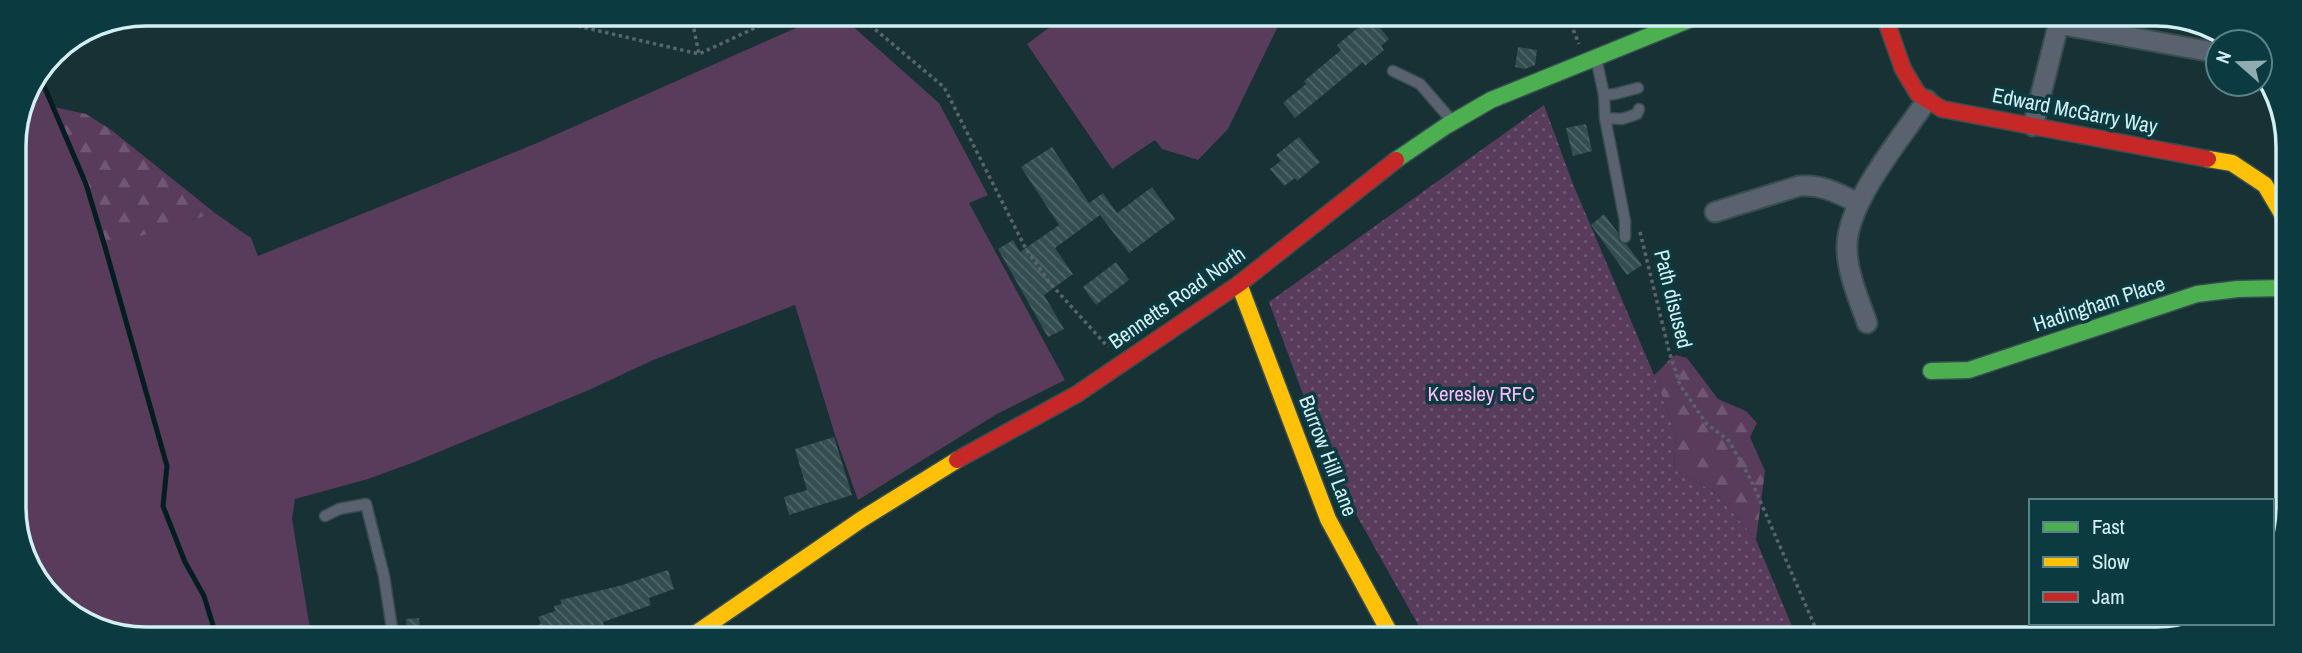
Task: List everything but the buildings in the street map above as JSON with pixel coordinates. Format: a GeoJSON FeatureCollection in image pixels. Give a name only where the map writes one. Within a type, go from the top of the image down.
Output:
{"type":"FeatureCollection","features":[{"type":"Feature","properties":{"kind":"street","name":"Bennetts Road North"},"geometry":{"type":"LineString","coordinates":[[705,627],[862,519],[945,467],[1077,394],[1238,284],[1388,166],[1453,122],[1490,100],[1596,58],[1653,26]]}},
{"type":"Feature","properties":{"kind":"street"},"geometry":{"type":"LineString","coordinates":[[1867,323],[1849,267],[1847,246],[1850,224],[1858,203],[1927,100],[1918,94],[1903,69],[1888,26]]}},
{"type":"Feature","properties":{"kind":"street"},"geometry":{"type":"LineString","coordinates":[[2033,126],[2058,26]]}},
{"type":"Feature","properties":{"kind":"street"},"geometry":{"type":"LineString","coordinates":[[2083,26],[2204,51]]}},
{"type":"Feature","properties":{"kind":"street","name":"Edward McGarry Way"},"geometry":{"type":"LineString","coordinates":[[1927,100],[1942,109],[2232,163],[2265,185],[2276,204]]}},
{"type":"Feature","properties":{"kind":"street"},"geometry":{"type":"LineString","coordinates":[[1715,212],[1812,185],[1826,188],[1858,203]]}},
{"type":"Feature","properties":{"kind":"street","name":"Burrow Hill Lane"},"geometry":{"type":"LineString","coordinates":[[1238,284],[1268,356],[1328,519],[1386,626]]}},
{"type":"Feature","properties":{"kind":"street","name":"Hadingham Place"},"geometry":{"type":"LineString","coordinates":[[1931,371],[1969,370],[2197,294],[2238,289],[2276,290]]}},
{"type":"Feature","properties":{"kind":"lane"},"geometry":{"type":"LineString","coordinates":[[1596,58],[1622,203],[1625,237]]}},
{"type":"Feature","properties":{"kind":"lane"},"geometry":{"type":"LineString","coordinates":[[1393,71],[1420,83],[1453,122]]}},
{"type":"Feature","properties":{"kind":"lane"},"geometry":{"type":"LineString","coordinates":[[1604,95],[1638,88]]}},
{"type":"Feature","properties":{"kind":"lane"},"geometry":{"type":"LineString","coordinates":[[1605,118],[1622,119],[1637,114],[1639,109]]}},
{"type":"Feature","properties":{"kind":"lane"},"geometry":{"type":"LineString","coordinates":[[325,516],[338,509],[366,504],[384,576],[392,627]]}},
{"type":"Feature","properties":{"kind":"path"},"geometry":{"type":"LineString","coordinates":[[578,26],[699,54],[759,26]]}},
{"type":"Feature","properties":{"kind":"path"},"geometry":{"type":"LineString","coordinates":[[693,26],[699,54]]}},
{"type":"Feature","properties":{"kind":"path"},"geometry":{"type":"LineString","coordinates":[[871,26],[944,87],[1026,249],[1049,282],[1120,363]]}},
{"type":"Feature","properties":{"kind":"path","name":"Path disused"},"geometry":{"type":"LineString","coordinates":[[1638,226],[1681,385],[1706,423],[1728,441],[1751,480],[1815,626]]}},
{"type":"Feature","properties":{"kind":"green space"},"geometry":{"type":"Polygon","coordinates":[[[800,26],[852,26],[939,103],[988,195],[969,203],[1065,380],[997,414],[858,500],[795,305],[651,361],[589,390],[412,463],[368,479],[295,499],[292,519],[310,627],[131,626],[93,614],[80,607],[56,586],[46,573],[33,545],[26,507],[27,138],[30,115],[43,85],[86,184],[105,246],[215,213],[251,238],[258,256],[537,143],[800,26]]]}},
{"type":"Feature","properties":{"kind":"green space"},"geometry":{"type":"Polygon","coordinates":[[[1051,26],[1278,26],[1228,129],[1198,160],[1162,149],[1155,140],[1112,169],[1027,44],[1051,26]]]}},
{"type":"Feature","properties":{"kind":"green space","name":"Keresley RFC"},"geometry":{"type":"Polygon","coordinates":[[[1544,105],[1573,184],[1676,433],[1674,470],[1716,493],[1756,540],[1792,626],[1419,626],[1330,468],[1269,302],[1544,105]]]}},
{"type":"Feature","properties":{"kind":"green space"},"geometry":{"type":"Polygon","coordinates":[[[54,107],[86,114],[110,129],[215,213],[105,247],[86,184],[54,107]]]}},
{"type":"Feature","properties":{"kind":"green space"},"geometry":{"type":"Polygon","coordinates":[[[1676,355],[1687,358],[1718,399],[1746,411],[1757,423],[1750,437],[1765,471],[1756,540],[1716,493],[1674,470],[1676,433],[1654,375],[1676,355]]]}},
{"type":"Feature","properties":{"kind":"waterway"},"geometry":{"type":"LineString","coordinates":[[43,85],[86,184],[105,247],[167,466],[163,506],[185,562],[204,596],[214,627]]}},
{"type":"Feature","properties":{"kind":"traffic: fast"},"geometry":{"type":"LineString","coordinates":[[1396,160],[1491,100],[1674,26]]}},
{"type":"Feature","properties":{"kind":"traffic: fast"},"geometry":{"type":"LineString","coordinates":[[1931,371],[1969,370],[2197,294],[2276,288]]}},
{"type":"Feature","properties":{"kind":"traffic: slow"},"geometry":{"type":"LineString","coordinates":[[2208,159],[2232,163],[2265,185],[2276,204]]}},
{"type":"Feature","properties":{"kind":"traffic: slow"},"geometry":{"type":"LineString","coordinates":[[1239,284],[1328,519],[1386,626]]}},
{"type":"Feature","properties":{"kind":"traffic: slow"},"geometry":{"type":"LineString","coordinates":[[705,627],[862,519],[957,460]]}},
{"type":"Feature","properties":{"kind":"traffic: jam"},"geometry":{"type":"LineString","coordinates":[[1888,26],[1903,69],[1918,94],[1942,109],[2208,159]]}},
{"type":"Feature","properties":{"kind":"traffic: jam"},"geometry":{"type":"LineString","coordinates":[[957,460],[1077,394],[1239,284],[1396,160]]}}]}
